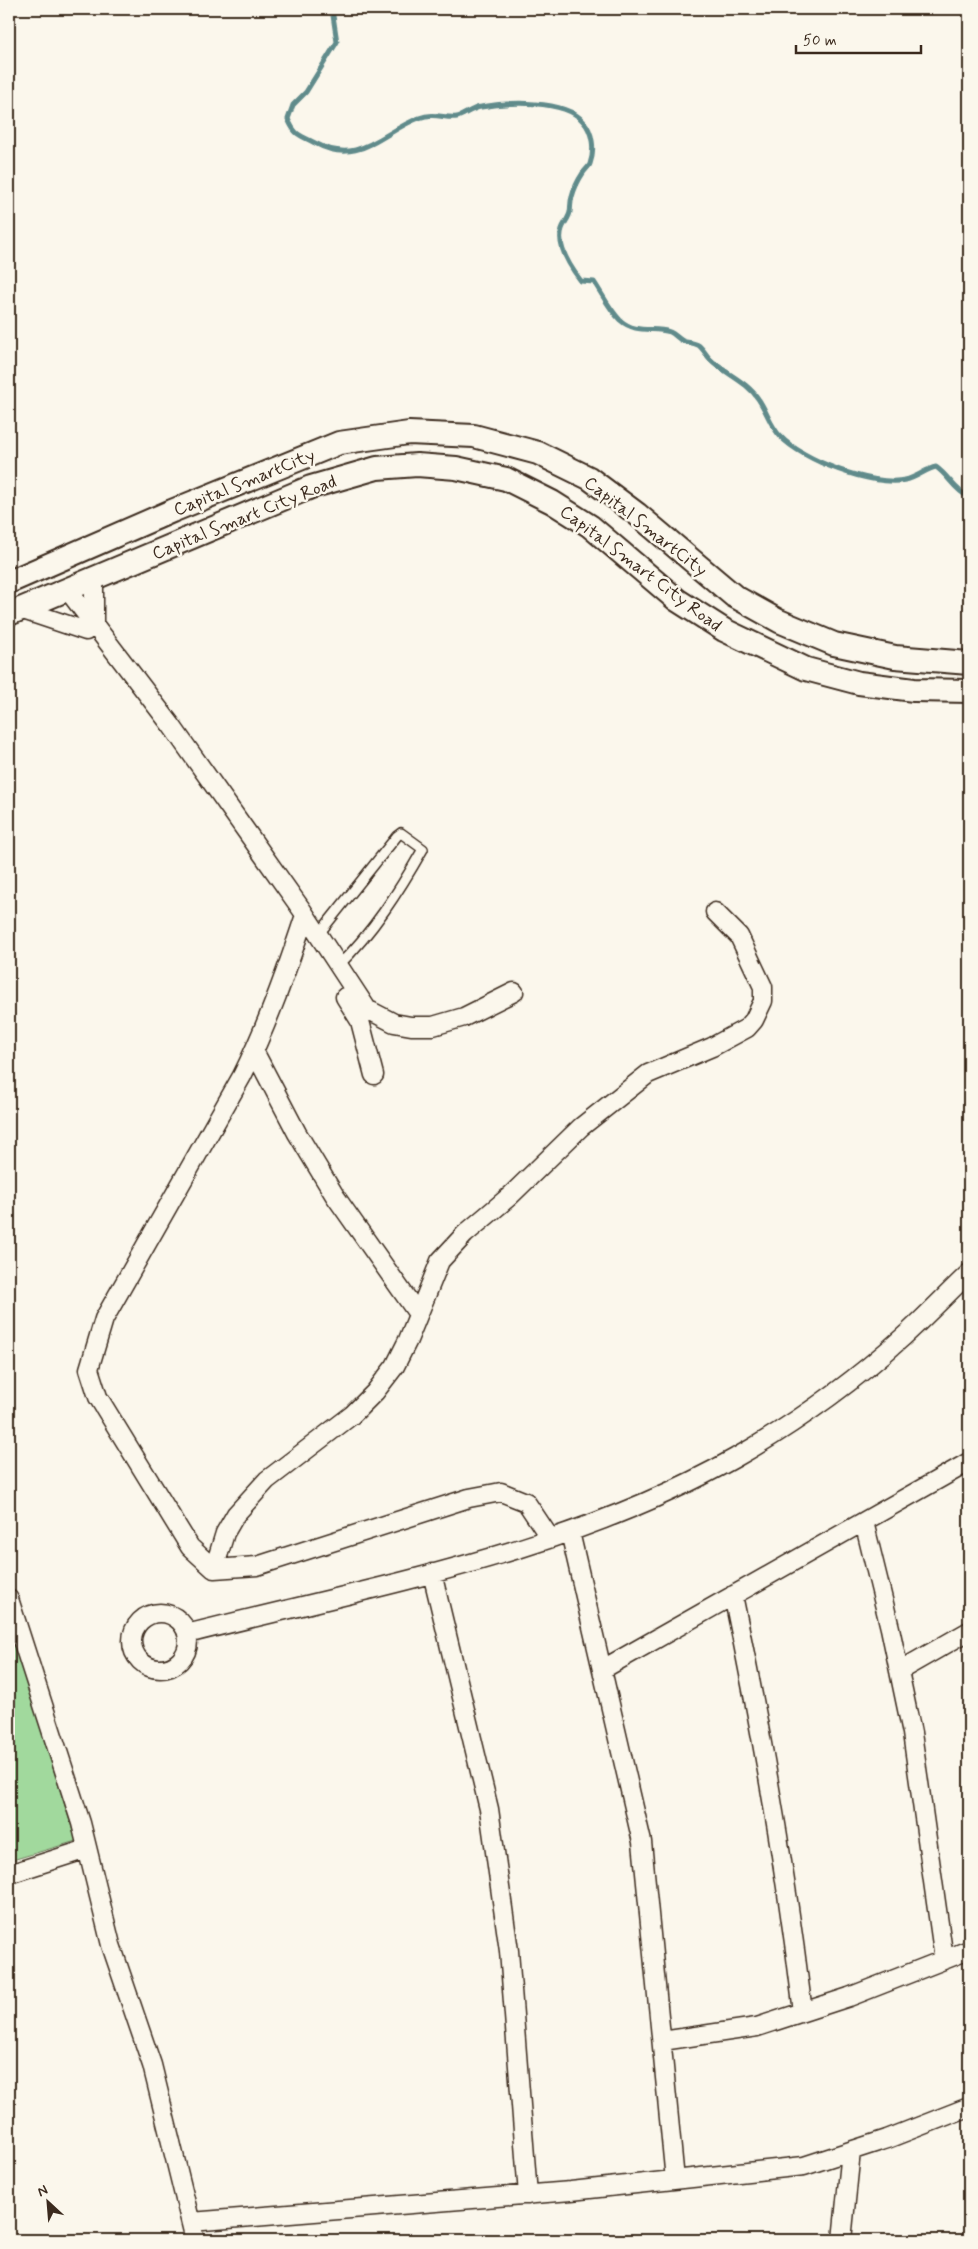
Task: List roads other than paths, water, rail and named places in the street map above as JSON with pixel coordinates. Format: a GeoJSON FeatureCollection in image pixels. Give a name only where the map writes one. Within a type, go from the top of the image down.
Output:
{"type":"FeatureCollection","features":[{"type":"Feature","properties":{"kind":"street","name":"Capital SmartCity"},"geometry":{"type":"LineString","coordinates":[[9,582],[339,443],[409,433],[474,436],[538,453],[589,478],[637,514],[734,596],[779,621],[834,644],[895,657],[969,663]]}},
{"type":"Feature","properties":{"kind":"street","name":"Capital Smart City Road"},"geometry":{"type":"LineString","coordinates":[[15,612],[311,487],[377,468],[417,465],[456,468],[506,479],[552,502],[590,526],[677,600],[716,625],[806,669],[859,683],[914,690],[969,692]]}},
{"type":"Feature","properties":{"kind":"street"},"geometry":{"type":"LineString","coordinates":[[90,628],[94,578]]}},
{"type":"Feature","properties":{"kind":"street"},"geometry":{"type":"LineString","coordinates":[[62,592],[154,715],[302,922],[362,1012],[394,1023],[417,1027],[433,1026],[464,1017],[514,992]]}},
{"type":"Feature","properties":{"kind":"street"},"geometry":{"type":"LineString","coordinates":[[15,612],[90,628]]}},
{"type":"Feature","properties":{"kind":"street"},"geometry":{"type":"LineString","coordinates":[[214,1570],[225,1532],[236,1514],[267,1480],[352,1415],[375,1392],[395,1366],[408,1340],[440,1261],[465,1234],[510,1196],[581,1127],[648,1074],[712,1047],[747,1028],[754,1020],[763,1002],[763,987],[739,936],[715,912]]}},
{"type":"Feature","properties":{"kind":"street"},"geometry":{"type":"LineString","coordinates":[[302,922],[318,935],[338,966],[362,1012],[374,1075]]}},
{"type":"Feature","properties":{"kind":"street"},"geometry":{"type":"LineString","coordinates":[[302,922],[288,968],[254,1051],[104,1319],[89,1369],[98,1397],[190,1547],[214,1570],[257,1566],[469,1498],[501,1492],[526,1502],[550,1538]]}},
{"type":"Feature","properties":{"kind":"street"},"geometry":{"type":"LineString","coordinates":[[254,1051],[296,1133],[327,1183],[418,1314]]}},
{"type":"Feature","properties":{"kind":"street"},"geometry":{"type":"LineString","coordinates":[[187,1634],[432,1573],[570,1532],[680,1486],[735,1458],[815,1408],[902,1338],[969,1273]]}},
{"type":"Feature","properties":{"kind":"street"},"geometry":{"type":"LineString","coordinates":[[603,1669],[969,1462]]}},
{"type":"Feature","properties":{"kind":"street"},"geometry":{"type":"LineString","coordinates":[[864,1522],[912,1733],[944,1959]]}},
{"type":"Feature","properties":{"kind":"street"},"geometry":{"type":"LineString","coordinates":[[570,1532],[642,1842],[675,2180]]}},
{"type":"Feature","properties":{"kind":"street"},"geometry":{"type":"LineString","coordinates":[[432,1573],[489,1809],[509,1951],[528,2195]]}},
{"type":"Feature","properties":{"kind":"street"},"geometry":{"type":"LineString","coordinates":[[733,1595],[762,1735],[792,1922],[802,2012]]}},
{"type":"Feature","properties":{"kind":"street"},"geometry":{"type":"LineString","coordinates":[[9,1599],[81,1823],[111,1945],[152,2065],[195,2240]]}},
{"type":"Feature","properties":{"kind":"street"},"geometry":{"type":"LineString","coordinates":[[899,1671],[969,1631]]}},
{"type":"Feature","properties":{"kind":"street"},"geometry":{"type":"LineString","coordinates":[[9,1874],[87,1849]]}},
{"type":"Feature","properties":{"kind":"street"},"geometry":{"type":"LineString","coordinates":[[662,2042],[757,2027],[848,1996],[969,1950]]}},
{"type":"Feature","properties":{"kind":"street"},"geometry":{"type":"LineString","coordinates":[[191,2222],[528,2195],[804,2166],[887,2139],[969,2107]]}},
{"type":"Feature","properties":{"kind":"street"},"geometry":{"type":"LineString","coordinates":[[842,2240],[850,2151]]}},
{"type":"Feature","properties":{"kind":"lane"},"geometry":{"type":"LineString","coordinates":[[318,935],[397,836],[402,833],[420,845],[423,849],[370,932],[338,966]]}},
{"type":"Feature","properties":{"kind":"waterway"},"geometry":{"type":"LineString","coordinates":[[332,9],[337,42],[306,92],[293,105],[288,119],[298,134],[331,149],[345,151],[370,145],[406,124],[425,116],[457,117],[481,107],[520,103],[549,106],[574,114],[583,121],[589,130],[592,141],[592,159],[581,175],[574,191],[569,214],[562,229],[561,242],[569,263],[581,281],[594,282],[609,307],[620,320],[626,325],[639,329],[664,330],[683,341],[699,346],[716,364],[754,393],[780,436],[804,454],[839,470],[891,481],[909,479],[936,467],[945,474],[959,491],[969,497]]}}]}
